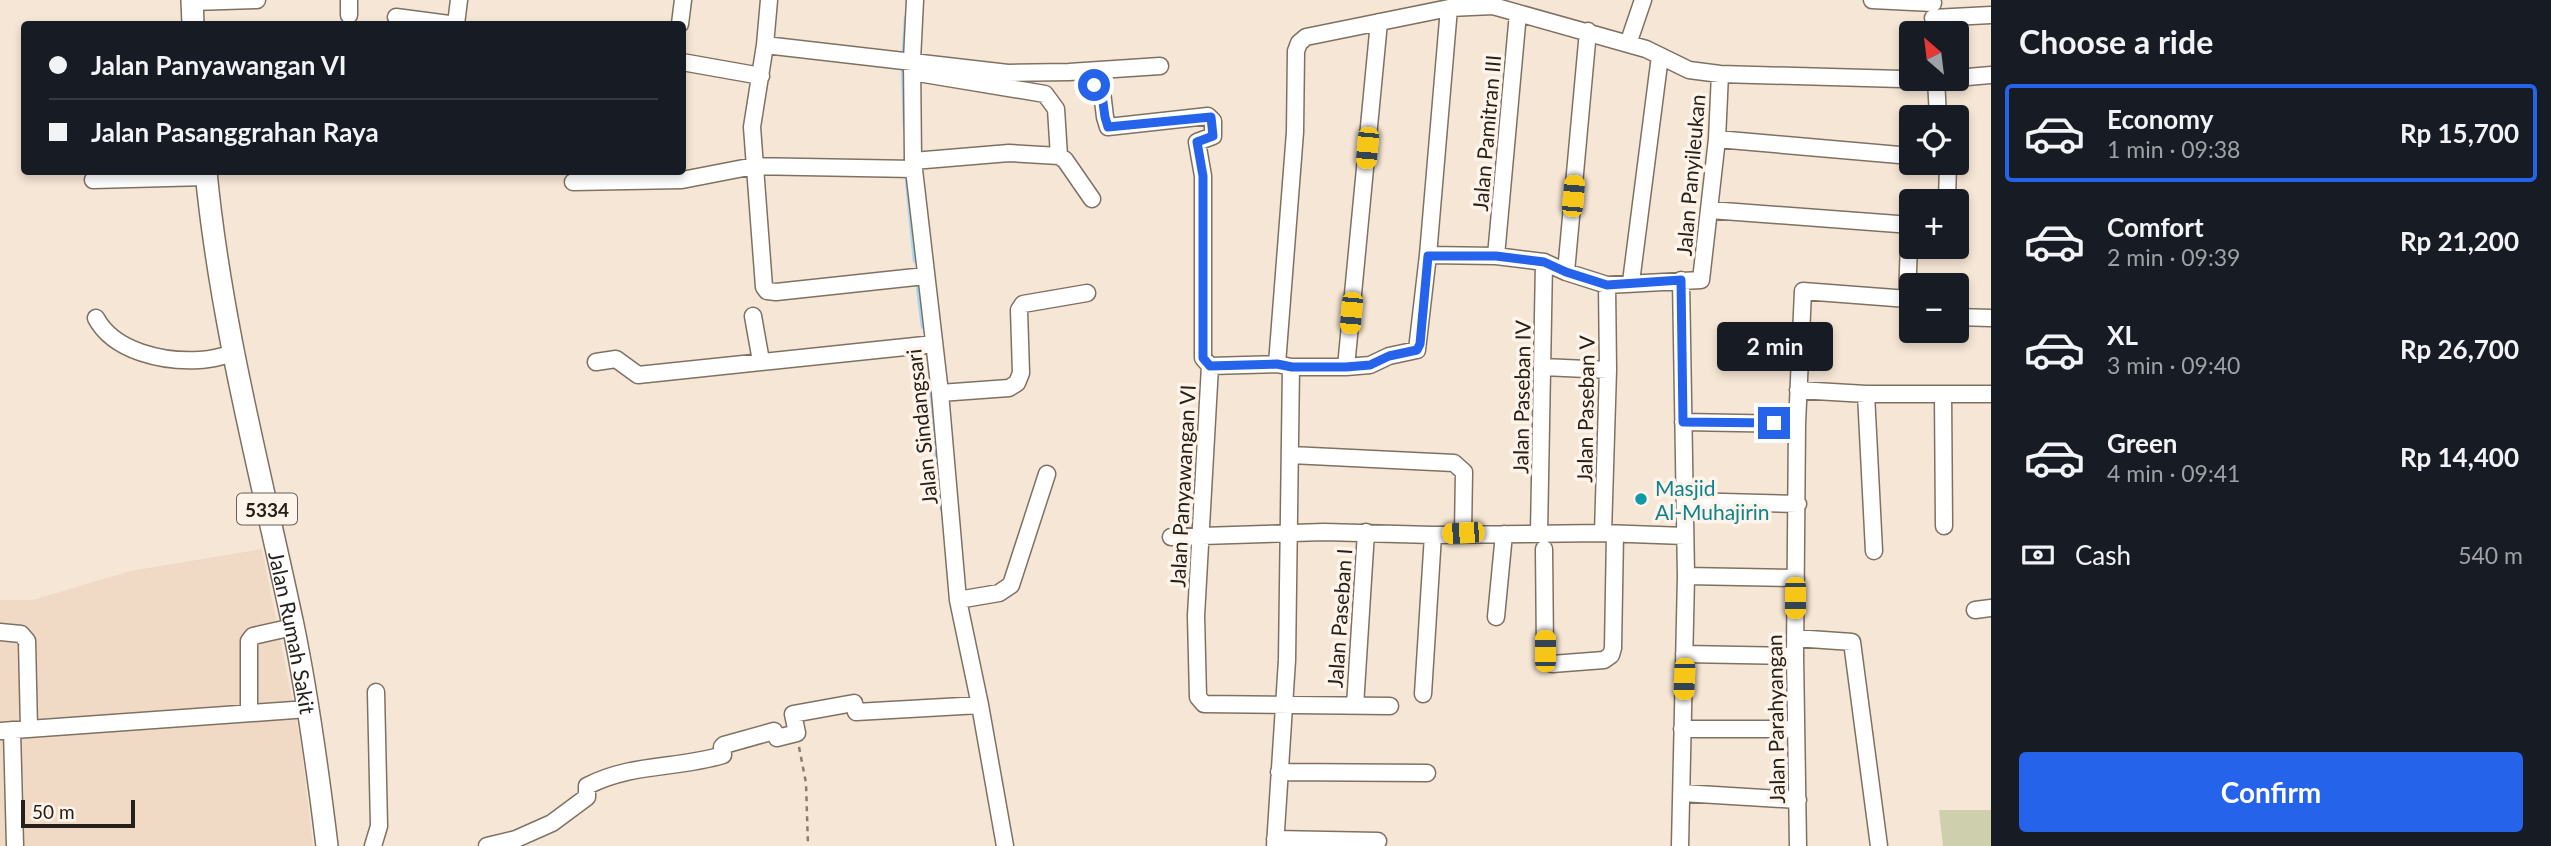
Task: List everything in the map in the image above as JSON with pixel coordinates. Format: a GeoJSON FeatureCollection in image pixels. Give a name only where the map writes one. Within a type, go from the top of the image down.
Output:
{"type":"FeatureCollection","features":[{"type":"Feature","properties":{"kind":"main road"},"geometry":{"type":"LineString","coordinates":[[192,1],[193,21]]}},
{"type":"Feature","properties":{"kind":"main road","name":"Jalan Rumah Sakit"},"geometry":{"type":"LineString","coordinates":[[206,175],[218,274],[232,354],[293,627],[308,709],[327,846]]}},
{"type":"Feature","properties":{"kind":"street"},"geometry":{"type":"LineString","coordinates":[[192,1],[257,0]]}},
{"type":"Feature","properties":{"kind":"street"},"geometry":{"type":"LineString","coordinates":[[456,21],[459,0]]}},
{"type":"Feature","properties":{"kind":"street"},"geometry":{"type":"LineString","coordinates":[[680,21],[683,0]]}},
{"type":"Feature","properties":{"kind":"street"},"geometry":{"type":"LineString","coordinates":[[769,0],[761,76],[752,118],[763,281],[767,291],[925,276]]}},
{"type":"Feature","properties":{"kind":"street","name":"Jalan Sindangsari"},"geometry":{"type":"LineString","coordinates":[[915,0],[907,63],[913,165],[940,393],[958,600],[1005,846]]}},
{"type":"Feature","properties":{"kind":"street"},"geometry":{"type":"LineString","coordinates":[[1628,44],[1643,0]]}},
{"type":"Feature","properties":{"kind":"street"},"geometry":{"type":"LineString","coordinates":[[1872,0],[1933,14],[1991,15]]}},
{"type":"Feature","properties":{"kind":"street"},"geometry":{"type":"LineString","coordinates":[[1378,841],[1275,842],[1287,660],[1291,533],[1291,455],[1284,365],[1296,51],[1299,43],[1306,37],[1449,8],[1492,3],[1628,44],[1689,70],[1720,74],[1899,79]]}},
{"type":"Feature","properties":{"kind":"street"},"geometry":{"type":"LineString","coordinates":[[1210,366],[1346,367],[1370,365],[1389,356],[1417,350],[1420,344],[1449,8]]}},
{"type":"Feature","properties":{"kind":"street","name":"Jalan Pamitran III"},"geometry":{"type":"LineString","coordinates":[[1496,256],[1513,8]]}},
{"type":"Feature","properties":{"kind":"street"},"geometry":{"type":"LineString","coordinates":[[396,17],[426,21]]}},
{"type":"Feature","properties":{"kind":"street"},"geometry":{"type":"LineString","coordinates":[[1346,367],[1379,22]]}},
{"type":"Feature","properties":{"kind":"street"},"geometry":{"type":"LineString","coordinates":[[1566,272],[1588,31]]}},
{"type":"Feature","properties":{"kind":"street"},"geometry":{"type":"LineString","coordinates":[[765,45],[1008,73],[1160,66]]}},
{"type":"Feature","properties":{"kind":"street"},"geometry":{"type":"LineString","coordinates":[[1631,282],[1660,56]]}},
{"type":"Feature","properties":{"kind":"street"},"geometry":{"type":"LineString","coordinates":[[686,63],[761,76]]}},
{"type":"Feature","properties":{"kind":"street"},"geometry":{"type":"LineString","coordinates":[[907,63],[1045,94],[1056,109],[1059,156]]}},
{"type":"Feature","properties":{"kind":"street","name":"Jalan Panyawangan VI"},"geometry":{"type":"LineString","coordinates":[[1093,71],[1094,85],[1101,88],[1108,127],[1211,117],[1213,136],[1197,142],[1203,176],[1203,358],[1210,366],[1196,616],[1198,697],[1204,704],[1390,706]]}},
{"type":"Feature","properties":{"kind":"street","name":"Jalan Panyileukan"},"geometry":{"type":"LineString","coordinates":[[1681,280],[1701,280],[1717,139],[1720,74]]}},
{"type":"Feature","properties":{"kind":"street"},"geometry":{"type":"LineString","coordinates":[[1969,77],[1991,75]]}},
{"type":"Feature","properties":{"kind":"street"},"geometry":{"type":"LineString","coordinates":[[1717,139],[1899,155]]}},
{"type":"Feature","properties":{"kind":"street"},"geometry":{"type":"LineString","coordinates":[[573,182],[682,180],[754,166],[913,165],[1009,153],[1059,156],[1065,160],[1092,199]]}},
{"type":"Feature","properties":{"kind":"street"},"geometry":{"type":"LineString","coordinates":[[93,180],[187,175]]}},
{"type":"Feature","properties":{"kind":"street"},"geometry":{"type":"LineString","coordinates":[[1710,209],[1899,224]]}},
{"type":"Feature","properties":{"kind":"street"},"geometry":{"type":"LineString","coordinates":[[1428,256],[1496,256],[1544,262],[1607,285],[1681,280],[1686,576],[1680,846]]}},
{"type":"Feature","properties":{"kind":"street","name":"Jalan Paseban IV"},"geometry":{"type":"LineString","coordinates":[[1538,533],[1544,262]]}},
{"type":"Feature","properties":{"kind":"street","name":"Jalan Paseban V"},"geometry":{"type":"LineString","coordinates":[[1544,549],[1547,659],[1552,664],[1604,660],[1611,655],[1613,648],[1607,285]]}},
{"type":"Feature","properties":{"kind":"street","name":"Jalan Parahyangan"},"geometry":{"type":"LineString","coordinates":[[1798,846],[1795,638],[1797,424],[1803,291],[1899,305]]}},
{"type":"Feature","properties":{"kind":"street"},"geometry":{"type":"LineString","coordinates":[[940,393],[1009,388],[1017,383],[1021,373],[1019,310],[1023,304],[1087,293]]}},
{"type":"Feature","properties":{"kind":"street"},"geometry":{"type":"LineString","coordinates":[[753,316],[761,361]]}},
{"type":"Feature","properties":{"kind":"street"},"geometry":{"type":"LineString","coordinates":[[1969,317],[1991,318]]}},
{"type":"Feature","properties":{"kind":"street"},"geometry":{"type":"LineString","coordinates":[[96,318],[102,329],[116,342],[162,358],[201,360],[232,354]]}},
{"type":"Feature","properties":{"kind":"street"},"geometry":{"type":"LineString","coordinates":[[596,362],[616,359],[638,375],[934,344]]}},
{"type":"Feature","properties":{"kind":"street"},"geometry":{"type":"LineString","coordinates":[[1543,367],[1608,370]]}},
{"type":"Feature","properties":{"kind":"street"},"geometry":{"type":"LineString","coordinates":[[1798,390],[1866,394],[1991,394]]}},
{"type":"Feature","properties":{"kind":"street"},"geometry":{"type":"LineString","coordinates":[[1866,394],[1874,551]]}},
{"type":"Feature","properties":{"kind":"street"},"geometry":{"type":"LineString","coordinates":[[1942,394],[1944,526]]}},
{"type":"Feature","properties":{"kind":"street"},"geometry":{"type":"LineString","coordinates":[[1683,422],[1797,424]]}},
{"type":"Feature","properties":{"kind":"street"},"geometry":{"type":"LineString","coordinates":[[1291,455],[1454,463],[1464,472],[1463,533]]}},
{"type":"Feature","properties":{"kind":"street"},"geometry":{"type":"LineString","coordinates":[[958,600],[999,593],[1011,585],[1047,474]]}},
{"type":"Feature","properties":{"kind":"street"},"geometry":{"type":"LineString","coordinates":[[1685,501],[1798,504]]}},
{"type":"Feature","properties":{"kind":"street"},"geometry":{"type":"LineString","coordinates":[[1171,537],[1366,532],[1433,537],[1463,533],[1685,536]]}},
{"type":"Feature","properties":{"kind":"street","name":"Jalan Paseban I"},"geometry":{"type":"LineString","coordinates":[[1355,706],[1366,532]]}},
{"type":"Feature","properties":{"kind":"street"},"geometry":{"type":"LineString","coordinates":[[1496,617],[1504,534]]}},
{"type":"Feature","properties":{"kind":"street"},"geometry":{"type":"LineString","coordinates":[[1423,694],[1433,537]]}},
{"type":"Feature","properties":{"kind":"street"},"geometry":{"type":"LineString","coordinates":[[1686,576],[1796,578]]}},
{"type":"Feature","properties":{"kind":"street"},"geometry":{"type":"LineString","coordinates":[[249,713],[249,641],[253,636],[293,627]]}},
{"type":"Feature","properties":{"kind":"street"},"geometry":{"type":"LineString","coordinates":[[0,632],[21,634],[27,641],[29,729]]}},
{"type":"Feature","properties":{"kind":"street"},"geometry":{"type":"LineString","coordinates":[[1795,638],[1852,642],[1879,846]]}},
{"type":"Feature","properties":{"kind":"street"},"geometry":{"type":"LineString","coordinates":[[1684,654],[1795,656]]}},
{"type":"Feature","properties":{"kind":"street"},"geometry":{"type":"LineString","coordinates":[[373,846],[379,826],[376,692]]}},
{"type":"Feature","properties":{"kind":"street"},"geometry":{"type":"LineString","coordinates":[[487,846],[516,839],[552,823],[587,797],[587,786],[626,770],[698,762],[723,755],[724,745],[766,732],[774,731],[777,738],[797,733],[793,714],[854,703],[856,712],[980,705]]}},
{"type":"Feature","properties":{"kind":"street"},"geometry":{"type":"LineString","coordinates":[[15,846],[6,731],[308,709]]}},
{"type":"Feature","properties":{"kind":"street"},"geometry":{"type":"LineString","coordinates":[[1682,729],[1796,729]]}},
{"type":"Feature","properties":{"kind":"street"},"geometry":{"type":"LineString","coordinates":[[1279,772],[1427,773]]}},
{"type":"Feature","properties":{"kind":"street"},"geometry":{"type":"LineString","coordinates":[[1682,793],[1798,800]]}},
{"type":"Feature","properties":{"kind":"path"},"geometry":{"type":"LineString","coordinates":[[797,733],[806,783],[808,846]]}},
{"type":"Feature","properties":{"kind":"shaded area"},"geometry":{"type":"Polygon","coordinates":[[[262,549],[301,743],[313,846],[0,846],[0,600],[33,600],[130,571],[262,549]]]}},
{"type":"Feature","properties":{"kind":"green space"},"geometry":{"type":"Polygon","coordinates":[[[1939,810],[1991,810],[1991,846],[1943,846],[1939,810]]]}},
{"type":"Feature","properties":{"kind":"waterway"},"geometry":{"type":"LineString","coordinates":[[905,128],[903,65],[906,18]]}},
{"type":"Feature","properties":{"kind":"waterway"},"geometry":{"type":"LineString","coordinates":[[907,180],[915,261]]}},
{"type":"Feature","properties":{"kind":"waterway"},"geometry":{"type":"LineString","coordinates":[[918,287],[923,327]]}},
{"type":"Feature","properties":{"kind":"waterway"},"geometry":{"type":"LineString","coordinates":[[930,388],[942,509]]}},
{"type":"Feature","properties":{"kind":"place","name":"Masjid Al-Muhajirin"},"geometry":{"type":"Point","coordinates":[1641,499]}},
{"type":"Feature","properties":{"kind":"route"},"geometry":{"type":"LineString","coordinates":[[1094,85],[1101,88],[1108,127],[1208,116],[1213,121],[1213,136],[1197,142],[1203,176],[1203,358],[1210,366],[1277,364],[1292,367],[1346,367],[1370,365],[1389,356],[1411,353],[1417,350],[1420,344],[1428,256],[1496,256],[1544,262],[1607,285],[1681,280],[1683,422],[1774,423]]}}]}
